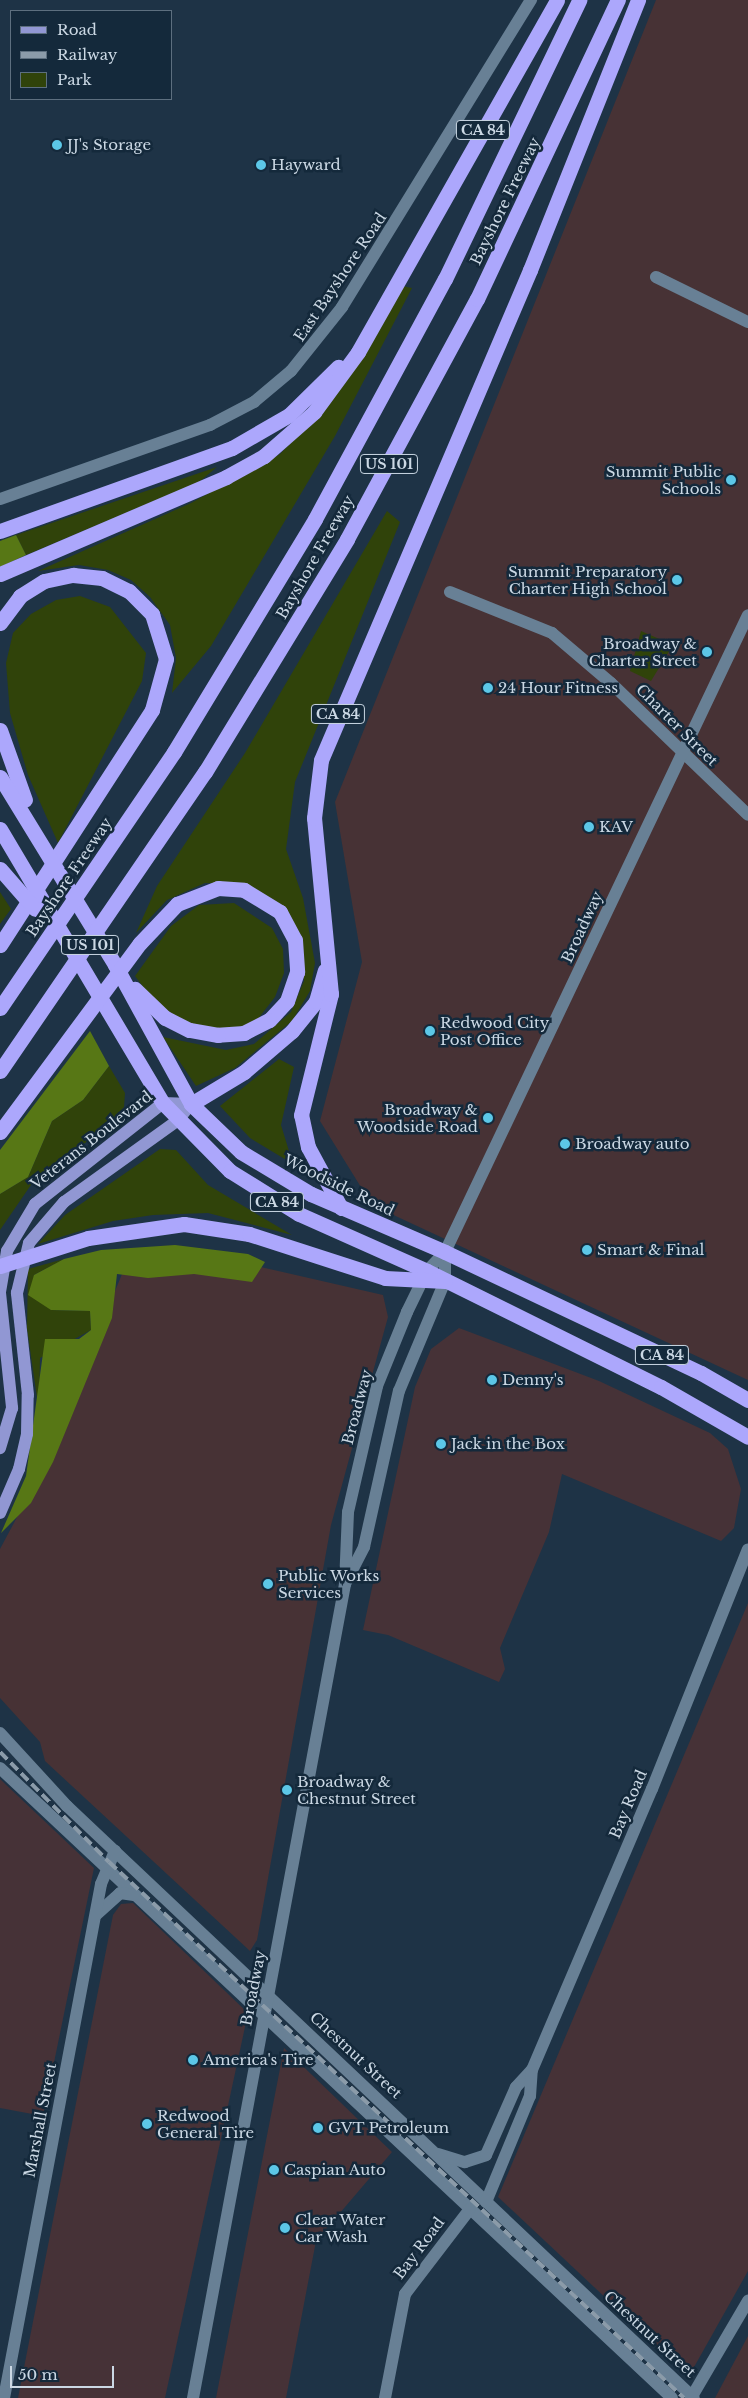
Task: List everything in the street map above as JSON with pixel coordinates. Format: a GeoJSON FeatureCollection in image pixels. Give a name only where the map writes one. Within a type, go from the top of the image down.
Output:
{"type":"FeatureCollection","features":[{"type":"Feature","properties":{"kind":"highway","name":"CA 84"},"geometry":{"type":"LineString","coordinates":[[409,260],[557,0]]}},
{"type":"Feature","properties":{"kind":"highway","name":"Bayshore Freeway"},"geometry":{"type":"LineString","coordinates":[[0,1008],[97,869],[224,672],[360,438],[484,200],[579,0]]}},
{"type":"Feature","properties":{"kind":"highway","name":"Bayshore Freeway"},"geometry":{"type":"LineString","coordinates":[[0,1071],[118,904],[258,688],[391,460],[509,234],[618,0]]}},
{"type":"Feature","properties":{"kind":"highway","name":"CA 84"},"geometry":{"type":"LineString","coordinates":[[328,961],[314,818],[321,760],[530,270],[638,0]]}},
{"type":"Feature","properties":{"kind":"highway"},"geometry":{"type":"LineString","coordinates":[[0,531],[214,457],[283,419],[338,368],[409,260]]}},
{"type":"Feature","properties":{"kind":"highway"},"geometry":{"type":"LineString","coordinates":[[0,574],[226,477],[281,442],[314,412],[344,373],[409,260]]}},
{"type":"Feature","properties":{"kind":"highway"},"geometry":{"type":"LineString","coordinates":[[0,623],[10,606],[32,588],[59,577],[88,575],[129,591],[160,628],[166,659],[159,694],[76,832],[0,945]]}},
{"type":"Feature","properties":{"kind":"highway"},"geometry":{"type":"LineString","coordinates":[[0,730],[51,856]]}},
{"type":"Feature","properties":{"kind":"highway","name":"Woodside Road"},"geometry":{"type":"LineString","coordinates":[[0,777],[51,856],[115,965],[191,1104],[241,1152],[341,1208],[444,1252],[701,1373],[748,1400]]}},
{"type":"Feature","properties":{"kind":"highway"},"geometry":{"type":"LineString","coordinates":[[0,829],[107,1010]]}},
{"type":"Feature","properties":{"kind":"highway"},"geometry":{"type":"LineString","coordinates":[[0,869],[27,898],[107,1010]]}},
{"type":"Feature","properties":{"kind":"highway"},"geometry":{"type":"LineString","coordinates":[[0,1132],[83,1020],[140,944],[177,904],[205,890],[231,888],[257,895],[280,912],[295,940],[297,972],[287,1001],[269,1020],[244,1032],[218,1035],[189,1030],[165,1018],[115,965]]}},
{"type":"Feature","properties":{"kind":"highway"},"geometry":{"type":"LineString","coordinates":[[191,1104],[244,1072],[292,1031],[316,1001],[328,961]]}},
{"type":"Feature","properties":{"kind":"highway"},"geometry":{"type":"LineString","coordinates":[[328,961],[330,994],[301,1115],[308,1147],[341,1208]]}},
{"type":"Feature","properties":{"kind":"highway","name":"CA 84"},"geometry":{"type":"LineString","coordinates":[[107,1010],[163,1103],[212,1157],[269,1198],[327,1229],[424,1276]]}},
{"type":"Feature","properties":{"kind":"highway"},"geometry":{"type":"LineString","coordinates":[[0,1266],[57,1247],[144,1227],[202,1225],[249,1234],[385,1278],[424,1276],[444,1281]]}},
{"type":"Feature","properties":{"kind":"highway","name":"CA 84"},"geometry":{"type":"LineString","coordinates":[[444,1281],[661,1386],[748,1437]]}},
{"type":"Feature","properties":{"kind":"main road","name":"Veterans Boulevard"},"geometry":{"type":"LineString","coordinates":[[0,1448],[9,1427],[12,1398],[0,1292],[6,1252],[35,1204],[163,1103],[191,1104]]}},
{"type":"Feature","properties":{"kind":"main road"},"geometry":{"type":"LineString","coordinates":[[0,1513],[19,1469],[27,1434],[28,1395],[17,1292],[29,1243],[64,1202],[178,1120],[191,1104]]}},
{"type":"Feature","properties":{"kind":"street","name":"East Bayshore Road"},"geometry":{"type":"LineString","coordinates":[[0,499],[210,426],[254,402],[291,371],[342,307],[531,0]]}},
{"type":"Feature","properties":{"kind":"street"},"geometry":{"type":"LineString","coordinates":[[656,276],[748,322]]}},
{"type":"Feature","properties":{"kind":"street","name":"Charter Street"},"geometry":{"type":"LineString","coordinates":[[450,592],[552,633],[611,683],[748,816]]}},
{"type":"Feature","properties":{"kind":"street","name":"Broadway"},"geometry":{"type":"LineString","coordinates":[[193,2398],[345,1584],[343,1542],[369,1416],[390,1352],[424,1276],[444,1252],[748,615]]}},
{"type":"Feature","properties":{"kind":"street","name":"Broadway"},"geometry":{"type":"LineString","coordinates":[[345,1584],[364,1547],[399,1391],[444,1281],[444,1252]]}},
{"type":"Feature","properties":{"kind":"street","name":"Bay Road"},"geometry":{"type":"LineString","coordinates":[[486,2202],[530,2096],[532,2070],[652,1789],[748,1549]]}},
{"type":"Feature","properties":{"kind":"street","name":"Chestnut Street"},"geometry":{"type":"LineString","coordinates":[[1,1730],[32,1772],[438,2154],[693,2398]]}},
{"type":"Feature","properties":{"kind":"street","name":"Chestnut Street"},"geometry":{"type":"LineString","coordinates":[[0,1768],[672,2398]]}},
{"type":"Feature","properties":{"kind":"street","name":"Marshall Street"},"geometry":{"type":"LineString","coordinates":[[4,2398],[96,1916],[106,1868],[115,1851]]}},
{"type":"Feature","properties":{"kind":"street"},"geometry":{"type":"LineString","coordinates":[[96,1916],[110,1899],[126,1892],[134,1895]]}},
{"type":"Feature","properties":{"kind":"street","name":"Bay Road"},"geometry":{"type":"LineString","coordinates":[[438,2154],[465,2162],[486,2156],[516,2087],[532,2070]]}},
{"type":"Feature","properties":{"kind":"street","name":"Bay Road"},"geometry":{"type":"LineString","coordinates":[[385,2398],[405,2294],[470,2209]]}},
{"type":"Feature","properties":{"kind":"street"},"geometry":{"type":"LineString","coordinates":[[693,2398],[748,2302]]}},
{"type":"Feature","properties":{"kind":"shaded area"},"geometry":{"type":"Polygon","coordinates":[[[656,0],[748,0],[748,1380],[372,1205],[320,1121],[362,962],[335,802],[656,0]]]}},
{"type":"Feature","properties":{"kind":"shaded area"},"geometry":{"type":"Polygon","coordinates":[[[191,1251],[383,1295],[388,1317],[331,1525],[257,1940],[250,1951],[45,1761],[40,1742],[0,1698],[0,1549],[39,1476],[129,1257],[191,1251]]]}},
{"type":"Feature","properties":{"kind":"shaded area"},"geometry":{"type":"Polygon","coordinates":[[[459,1328],[599,1381],[710,1433],[728,1449],[741,1489],[734,1528],[721,1541],[562,1474],[549,1532],[500,1648],[505,1669],[499,1682],[388,1635],[363,1630],[415,1387],[431,1349],[459,1328]]]}},
{"type":"Feature","properties":{"kind":"shaded area"},"geometry":{"type":"Polygon","coordinates":[[[748,1603],[748,2271],[689,2376],[498,2197],[748,1603]]]}},
{"type":"Feature","properties":{"kind":"shaded area"},"geometry":{"type":"Polygon","coordinates":[[[0,1779],[94,1868],[43,2116],[0,2108],[0,1779]]]}},
{"type":"Feature","properties":{"kind":"shaded area"},"geometry":{"type":"Polygon","coordinates":[[[133,1903],[248,2013],[165,2398],[18,2398],[113,1915],[121,1904],[133,1903]]]}},
{"type":"Feature","properties":{"kind":"shaded area"},"geometry":{"type":"Polygon","coordinates":[[[284,2048],[392,2152],[316,2241],[286,2398],[216,2398],[284,2048]]]}},
{"type":"Feature","properties":{"kind":"shaded area"},"geometry":{"type":"Polygon","coordinates":[[[748,2336],[748,2398],[715,2398],[748,2336]]]}},
{"type":"Feature","properties":{"kind":"green space"},"geometry":{"type":"Polygon","coordinates":[[[402,286],[412,288],[335,436],[211,646],[172,693],[176,658],[170,625],[150,597],[131,580],[108,570],[79,565],[38,571],[191,503],[280,454],[332,401],[402,286]]]}},
{"type":"Feature","properties":{"kind":"green space"},"geometry":{"type":"Polygon","coordinates":[[[217,467],[199,482],[26,555],[16,535],[217,467]]]}},
{"type":"Feature","properties":{"kind":"green space"},"geometry":{"type":"Polygon","coordinates":[[[387,511],[400,522],[295,782],[286,849],[303,898],[315,963],[310,991],[292,1021],[235,1068],[196,1086],[163,1037],[226,1050],[254,1044],[291,1012],[304,981],[299,933],[248,884],[205,883],[167,900],[136,933],[157,886],[245,753],[387,511]]]}},
{"type":"Feature","properties":{"kind":"green space"},"geometry":{"type":"Polygon","coordinates":[[[16,535],[26,555],[0,567],[0,541],[16,535]]]}},
{"type":"Feature","properties":{"kind":"green space"},"geometry":{"type":"Polygon","coordinates":[[[80,596],[110,607],[146,653],[142,681],[58,843],[28,775],[10,713],[6,663],[13,633],[31,614],[56,600],[80,596]]]}},
{"type":"Feature","properties":{"kind":"green space"},"geometry":{"type":"Polygon","coordinates":[[[641,631],[673,645],[651,681],[630,671],[641,631]]]}},
{"type":"Feature","properties":{"kind":"green space"},"geometry":{"type":"Polygon","coordinates":[[[0,892],[11,909],[0,924],[0,892]]]}},
{"type":"Feature","properties":{"kind":"green space"},"geometry":{"type":"Polygon","coordinates":[[[234,903],[272,928],[283,949],[284,973],[275,997],[257,1020],[236,1029],[208,1031],[182,1022],[154,1001],[135,976],[171,926],[199,905],[234,903]]]}},
{"type":"Feature","properties":{"kind":"green space"},"geometry":{"type":"Polygon","coordinates":[[[90,1031],[109,1066],[83,1100],[52,1121],[28,1177],[0,1194],[0,1150],[90,1031]]]}},
{"type":"Feature","properties":{"kind":"green space"},"geometry":{"type":"Polygon","coordinates":[[[279,1059],[294,1067],[281,1125],[293,1164],[250,1138],[220,1106],[279,1059]]]}},
{"type":"Feature","properties":{"kind":"green space"},"geometry":{"type":"Polygon","coordinates":[[[109,1066],[125,1093],[124,1107],[105,1128],[33,1182],[0,1230],[0,1194],[28,1177],[52,1121],[83,1100],[109,1066]]]}},
{"type":"Feature","properties":{"kind":"green space"},"geometry":{"type":"Polygon","coordinates":[[[160,1149],[176,1150],[208,1185],[292,1235],[208,1213],[153,1215],[113,1221],[38,1244],[65,1215],[160,1149]]]}},
{"type":"Feature","properties":{"kind":"green space"},"geometry":{"type":"Polygon","coordinates":[[[175,1245],[248,1254],[265,1262],[252,1282],[194,1274],[148,1278],[117,1274],[112,1318],[53,1462],[31,1503],[1,1533],[26,1476],[45,1339],[79,1339],[91,1330],[90,1311],[51,1310],[28,1295],[34,1275],[64,1259],[101,1250],[175,1245]]]}},
{"type":"Feature","properties":{"kind":"green space"},"geometry":{"type":"Polygon","coordinates":[[[64,1259],[34,1275],[51,1310],[90,1311],[91,1330],[40,1358],[39,1412],[27,1328],[28,1269],[64,1259]]]}},
{"type":"Feature","properties":{"kind":"railway"},"geometry":{"type":"LineString","coordinates":[[0,1752],[109,1862],[684,2398]]}},
{"type":"Feature","properties":{"kind":"place","name":"JJ's Storage"},"geometry":{"type":"Point","coordinates":[57,145]}},
{"type":"Feature","properties":{"kind":"place","name":"Hayward"},"geometry":{"type":"Point","coordinates":[261,165]}},
{"type":"Feature","properties":{"kind":"place","name":"Summit Public Schools"},"geometry":{"type":"Point","coordinates":[731,480]}},
{"type":"Feature","properties":{"kind":"place","name":"Summit Preparatory Charter High School"},"geometry":{"type":"Point","coordinates":[677,580]}},
{"type":"Feature","properties":{"kind":"place","name":"Broadway & Charter Street"},"geometry":{"type":"Point","coordinates":[707,652]}},
{"type":"Feature","properties":{"kind":"place","name":"24 Hour Fitness"},"geometry":{"type":"Point","coordinates":[488,688]}},
{"type":"Feature","properties":{"kind":"place","name":"KAV"},"geometry":{"type":"Point","coordinates":[589,827]}},
{"type":"Feature","properties":{"kind":"place","name":"Redwood City Post Office"},"geometry":{"type":"Point","coordinates":[430,1031]}},
{"type":"Feature","properties":{"kind":"place","name":"Broadway & Woodside Road"},"geometry":{"type":"Point","coordinates":[488,1118]}},
{"type":"Feature","properties":{"kind":"place","name":"Broadway auto"},"geometry":{"type":"Point","coordinates":[565,1144]}},
{"type":"Feature","properties":{"kind":"place","name":"Smart & Final"},"geometry":{"type":"Point","coordinates":[587,1250]}},
{"type":"Feature","properties":{"kind":"place","name":"Denny's"},"geometry":{"type":"Point","coordinates":[492,1380]}},
{"type":"Feature","properties":{"kind":"place","name":"Jack in the Box"},"geometry":{"type":"Point","coordinates":[441,1444]}},
{"type":"Feature","properties":{"kind":"place","name":"Public Works Services"},"geometry":{"type":"Point","coordinates":[268,1584]}},
{"type":"Feature","properties":{"kind":"place","name":"Broadway & Chestnut Street"},"geometry":{"type":"Point","coordinates":[287,1790]}},
{"type":"Feature","properties":{"kind":"place","name":"America's Tire"},"geometry":{"type":"Point","coordinates":[193,2060]}},
{"type":"Feature","properties":{"kind":"place","name":"Redwood General Tire"},"geometry":{"type":"Point","coordinates":[147,2124]}},
{"type":"Feature","properties":{"kind":"place","name":"GVT Petroleum"},"geometry":{"type":"Point","coordinates":[318,2128]}},
{"type":"Feature","properties":{"kind":"place","name":"Caspian Auto"},"geometry":{"type":"Point","coordinates":[274,2170]}},
{"type":"Feature","properties":{"kind":"place","name":"Clear Water Car Wash"},"geometry":{"type":"Point","coordinates":[285,2228]}}]}
